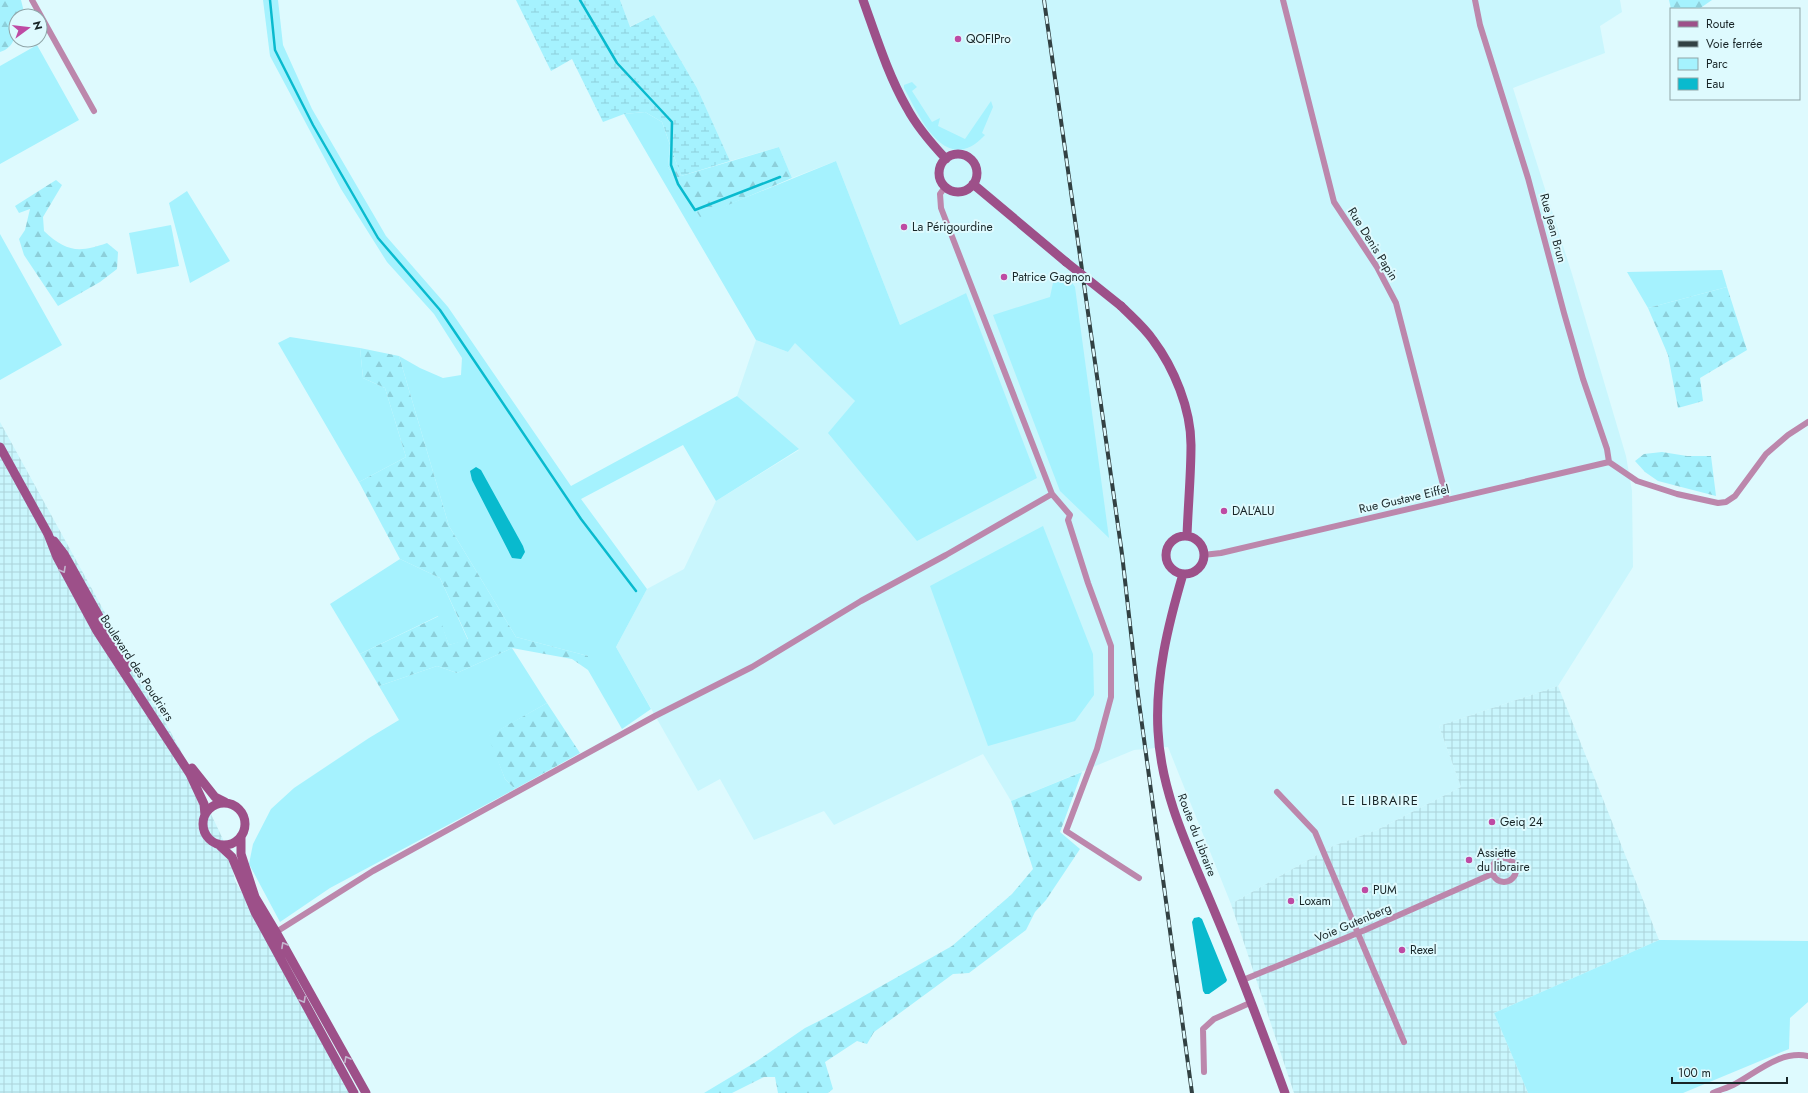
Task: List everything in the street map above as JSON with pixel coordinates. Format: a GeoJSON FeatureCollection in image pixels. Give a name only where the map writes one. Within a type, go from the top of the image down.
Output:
{"type":"FeatureCollection","features":[{"type":"Feature","properties":{"kind":"main road"},"geometry":{"type":"LineString","coordinates":[[862,0],[906,108],[921,130],[946,159]]}},
{"type":"Feature","properties":{"kind":"main road"},"geometry":{"type":"LineString","coordinates":[[957,154],[969,158],[976,167],[976,179],[973,184],[963,191],[957,192],[945,187],[940,176],[940,169],[946,159],[957,154]]}},
{"type":"Feature","properties":{"kind":"main road"},"geometry":{"type":"LineString","coordinates":[[973,184],[1121,306],[1152,339],[1169,365],[1180,392],[1188,418],[1191,444],[1187,536]]}},
{"type":"Feature","properties":{"kind":"main road","name":"Boulevard des Poudriers"},"geometry":{"type":"LineString","coordinates":[[0,447],[48,534],[57,557],[97,631],[190,774],[204,804],[205,815]]}},
{"type":"Feature","properties":{"kind":"main road","name":"Boulevard des Poudriers"},"geometry":{"type":"LineString","coordinates":[[48,534],[64,554],[124,661],[184,757],[215,797],[225,802]]}},
{"type":"Feature","properties":{"kind":"main road"},"geometry":{"type":"LineString","coordinates":[[1187,536],[1197,541],[1203,555],[1199,567],[1189,573],[1183,574],[1172,569],[1169,565],[1166,554],[1170,543],[1175,539],[1187,536]]}},
{"type":"Feature","properties":{"kind":"main road","name":"Route du Libraire"},"geometry":{"type":"LineString","coordinates":[[1183,574],[1164,654],[1159,683],[1158,704],[1160,751],[1167,787],[1175,815],[1252,1002],[1285,1093]]}},
{"type":"Feature","properties":{"kind":"main road"},"geometry":{"type":"LineString","coordinates":[[354,1093],[255,912],[232,857],[204,832],[203,823],[205,815],[213,806],[225,802],[240,809],[244,816],[246,824],[241,836],[241,854],[255,897],[366,1093]]}},
{"type":"Feature","properties":{"kind":"main road"},"geometry":{"type":"LineString","coordinates":[[218,844],[232,844],[241,836]]}},
{"type":"Feature","properties":{"kind":"street"},"geometry":{"type":"LineString","coordinates":[[32,0],[94,112]]}},
{"type":"Feature","properties":{"kind":"street","name":"Rue Denis Papin"},"geometry":{"type":"LineString","coordinates":[[1283,0],[1334,202],[1377,267],[1396,303],[1447,500]]}},
{"type":"Feature","properties":{"kind":"street","name":"Rue Jean Brun"},"geometry":{"type":"LineString","coordinates":[[1475,0],[1480,25],[1528,178],[1568,327],[1607,449],[1608,462]]}},
{"type":"Feature","properties":{"kind":"street"},"geometry":{"type":"LineString","coordinates":[[945,187],[940,194],[941,208],[1052,494],[1070,515],[1068,520],[1111,646],[1111,697],[1097,749],[1066,831],[1139,878]]}},
{"type":"Feature","properties":{"kind":"street"},"geometry":{"type":"LineString","coordinates":[[1608,462],[1637,481],[1677,494],[1718,503],[1726,502],[1735,496],[1766,454],[1788,435],[1808,422]]}},
{"type":"Feature","properties":{"kind":"street","name":"Rue Gustave Eiffel"},"geometry":{"type":"LineString","coordinates":[[1203,555],[1221,553],[1608,462]]}},
{"type":"Feature","properties":{"kind":"street"},"geometry":{"type":"LineString","coordinates":[[268,937],[374,871],[655,716],[752,667],[861,601],[946,555],[1052,494]]}},
{"type":"Feature","properties":{"kind":"street"},"geometry":{"type":"LineString","coordinates":[[1277,792],[1315,832],[1404,1042]]}},
{"type":"Feature","properties":{"kind":"street"},"geometry":{"type":"LineString","coordinates":[[1501,858],[1510,860],[1515,868],[1514,876],[1508,882],[1500,882],[1496,880],[1492,874],[1492,866],[1501,858]]}},
{"type":"Feature","properties":{"kind":"street","name":"Voie Gutenberg"},"geometry":{"type":"LineString","coordinates":[[1243,980],[1358,933],[1492,874]]}},
{"type":"Feature","properties":{"kind":"street"},"geometry":{"type":"LineString","coordinates":[[1204,1072],[1203,1029],[1214,1019],[1252,1002]]}},
{"type":"Feature","properties":{"kind":"street"},"geometry":{"type":"LineString","coordinates":[[1713,1093],[1733,1085],[1766,1065],[1789,1056],[1808,1056]]}},
{"type":"Feature","properties":{"kind":"shaded area"},"geometry":{"type":"Polygon","coordinates":[[[620,0],[1620,0],[1622,12],[1600,26],[1605,53],[1513,88],[1572,274],[1626,456],[1632,491],[1633,567],[1558,686],[1439,726],[1461,787],[1377,830],[1333,846],[1231,904],[1168,747],[1134,750],[1011,801],[983,754],[834,825],[824,811],[754,840],[720,779],[698,791],[616,647],[647,589],[684,569],[716,501],[799,450],[737,396],[756,340],[788,352],[795,342],[855,401],[966,293],[900,325],[836,161],[792,178],[779,147],[730,161],[697,88],[654,15],[629,27],[620,0]]]}},
{"type":"Feature","properties":{"kind":"shaded area"},"geometry":{"type":"Polygon","coordinates":[[[0,422],[180,749],[230,854],[235,881],[268,937],[354,1093],[0,1093],[0,422]]]}},
{"type":"Feature","properties":{"kind":"shaded area"},"geometry":{"type":"Polygon","coordinates":[[[1558,686],[1659,940],[1494,1013],[1528,1093],[1294,1093],[1231,904],[1333,846],[1377,830],[1461,787],[1439,726],[1558,686]]]}},
{"type":"Feature","properties":{"kind":"green space"},"geometry":{"type":"Polygon","coordinates":[[[0,0],[21,0],[23,8],[8,8],[8,48],[0,52],[0,0]]]}},
{"type":"Feature","properties":{"kind":"green space"},"geometry":{"type":"Polygon","coordinates":[[[263,0],[278,0],[283,45],[312,109],[386,236],[448,307],[571,486],[737,396],[799,449],[716,501],[683,445],[581,499],[647,589],[616,647],[651,709],[622,729],[588,670],[588,656],[516,637],[449,526],[399,356],[420,368],[443,378],[461,375],[462,358],[434,314],[387,262],[341,189],[270,56],[263,0]]]}},
{"type":"Feature","properties":{"kind":"green space"},"geometry":{"type":"Polygon","coordinates":[[[516,0],[620,0],[630,27],[654,15],[697,88],[730,161],[681,176],[662,122],[645,112],[624,114],[603,122],[572,59],[551,71],[516,0]]]}},
{"type":"Feature","properties":{"kind":"green space"},"geometry":{"type":"Polygon","coordinates":[[[1669,0],[1712,0],[1700,8],[1671,8],[1669,0]]]}},
{"type":"Feature","properties":{"kind":"green space"},"geometry":{"type":"Polygon","coordinates":[[[32,48],[39,48],[79,120],[0,164],[0,66],[32,48]]]}},
{"type":"Feature","properties":{"kind":"green space"},"geometry":{"type":"Polygon","coordinates":[[[912,82],[917,87],[912,91],[932,122],[940,118],[938,126],[965,139],[991,101],[993,107],[982,133],[985,135],[978,142],[964,149],[954,149],[944,145],[935,138],[928,129],[904,88],[904,85],[912,82]]]}},
{"type":"Feature","properties":{"kind":"green space"},"geometry":{"type":"Polygon","coordinates":[[[645,112],[662,122],[670,145],[668,167],[700,216],[836,161],[900,325],[966,293],[1037,478],[917,541],[828,433],[855,401],[795,343],[788,352],[756,340],[624,114],[645,112]]]}},
{"type":"Feature","properties":{"kind":"green space"},"geometry":{"type":"Polygon","coordinates":[[[670,145],[681,176],[779,147],[792,178],[700,217],[668,167],[670,145]]]}},
{"type":"Feature","properties":{"kind":"green space"},"geometry":{"type":"Polygon","coordinates":[[[56,180],[62,185],[43,217],[44,231],[59,243],[73,249],[88,248],[107,243],[118,252],[117,269],[100,282],[58,306],[24,255],[19,239],[25,230],[30,209],[19,213],[15,206],[56,180]]]}},
{"type":"Feature","properties":{"kind":"green space"},"geometry":{"type":"Polygon","coordinates":[[[187,191],[230,261],[190,283],[169,203],[187,191]]]}},
{"type":"Feature","properties":{"kind":"green space"},"geometry":{"type":"Polygon","coordinates":[[[171,225],[179,266],[137,274],[129,233],[171,225]]]}},
{"type":"Feature","properties":{"kind":"green space"},"geometry":{"type":"Polygon","coordinates":[[[0,234],[62,345],[0,380],[0,234]]]}},
{"type":"Feature","properties":{"kind":"green space"},"geometry":{"type":"Polygon","coordinates":[[[1722,270],[1727,287],[1648,308],[1627,272],[1722,270]]]}},
{"type":"Feature","properties":{"kind":"green space"},"geometry":{"type":"Polygon","coordinates":[[[1066,274],[1075,287],[1109,538],[1060,491],[993,315],[1050,297],[1054,278],[1066,274]]]}},
{"type":"Feature","properties":{"kind":"green space"},"geometry":{"type":"Polygon","coordinates":[[[1727,287],[1747,350],[1700,378],[1703,401],[1678,408],[1668,355],[1648,308],[1727,287]]]}},
{"type":"Feature","properties":{"kind":"green space"},"geometry":{"type":"Polygon","coordinates":[[[290,337],[360,348],[363,378],[385,388],[406,457],[359,482],[278,343],[290,337]]]}},
{"type":"Feature","properties":{"kind":"green space"},"geometry":{"type":"Polygon","coordinates":[[[360,348],[399,356],[449,526],[516,637],[588,656],[588,670],[572,659],[512,648],[457,673],[437,666],[379,686],[360,654],[439,616],[449,645],[468,639],[440,578],[400,559],[359,482],[406,457],[385,388],[363,378],[360,348]]]}},
{"type":"Feature","properties":{"kind":"green space"},"geometry":{"type":"Polygon","coordinates":[[[1662,452],[1687,456],[1711,456],[1716,496],[1658,481],[1645,472],[1635,461],[1644,454],[1662,452]]]}},
{"type":"Feature","properties":{"kind":"green space"},"geometry":{"type":"Polygon","coordinates":[[[1043,526],[1093,654],[1094,695],[1075,721],[988,746],[930,586],[1043,526]]]}},
{"type":"Feature","properties":{"kind":"green space"},"geometry":{"type":"Polygon","coordinates":[[[400,559],[440,578],[468,640],[449,645],[438,616],[360,654],[330,604],[400,559]]]}},
{"type":"Feature","properties":{"kind":"green space"},"geometry":{"type":"Polygon","coordinates":[[[512,648],[547,703],[489,736],[505,779],[515,789],[330,888],[280,922],[249,864],[253,844],[271,809],[294,788],[399,720],[379,686],[437,666],[457,673],[512,648]]]}},
{"type":"Feature","properties":{"kind":"green space"},"geometry":{"type":"Polygon","coordinates":[[[547,703],[580,753],[515,789],[505,779],[488,736],[547,703]]]}},
{"type":"Feature","properties":{"kind":"green space"},"geometry":{"type":"Polygon","coordinates":[[[1082,772],[1060,832],[1080,849],[1046,900],[1035,912],[1026,930],[969,973],[953,974],[874,1032],[867,1044],[857,1041],[825,1062],[833,1089],[828,1093],[778,1093],[775,1077],[764,1077],[732,1093],[704,1093],[754,1063],[805,1028],[952,946],[1012,894],[1033,869],[1011,801],[1082,772]]]}},
{"type":"Feature","properties":{"kind":"green space"},"geometry":{"type":"Polygon","coordinates":[[[1659,940],[1808,941],[1808,1002],[1790,1018],[1789,1049],[1683,1093],[1528,1093],[1494,1013],[1659,940]]]}},
{"type":"Feature","properties":{"kind":"water"},"geometry":{"type":"Polygon","coordinates":[[[476,467],[481,470],[523,546],[525,552],[521,559],[512,558],[472,480],[470,471],[476,467]]]}},
{"type":"Feature","properties":{"kind":"water"},"geometry":{"type":"Polygon","coordinates":[[[1199,917],[1202,919],[1227,980],[1209,994],[1205,994],[1203,991],[1192,922],[1194,918],[1199,917]]]}},
{"type":"Feature","properties":{"kind":"waterway"},"geometry":{"type":"LineString","coordinates":[[270,0],[275,50],[313,125],[378,238],[440,310],[581,519],[636,591]]}},
{"type":"Feature","properties":{"kind":"waterway"},"geometry":{"type":"LineString","coordinates":[[580,0],[617,63],[672,122],[671,165],[678,184],[695,210],[780,177]]}},
{"type":"Feature","properties":{"kind":"railway"},"geometry":{"type":"LineString","coordinates":[[1044,0],[1122,554],[1138,695],[1192,1093]]}},
{"type":"Feature","properties":{"kind":"place","name":"QOFIPro"},"geometry":{"type":"Point","coordinates":[958,39]}},
{"type":"Feature","properties":{"kind":"place","name":"La Périgourdine"},"geometry":{"type":"Point","coordinates":[904,227]}},
{"type":"Feature","properties":{"kind":"place","name":"Patrice Gagnon"},"geometry":{"type":"Point","coordinates":[1004,277]}},
{"type":"Feature","properties":{"kind":"place","name":"DAL'ALU"},"geometry":{"type":"Point","coordinates":[1224,511]}},
{"type":"Feature","properties":{"kind":"place","name":"Geiq 24"},"geometry":{"type":"Point","coordinates":[1492,822]}},
{"type":"Feature","properties":{"kind":"place","name":"Assiette du libraire"},"geometry":{"type":"Point","coordinates":[1469,860]}},
{"type":"Feature","properties":{"kind":"place","name":"PUM"},"geometry":{"type":"Point","coordinates":[1365,890]}},
{"type":"Feature","properties":{"kind":"place","name":"Loxam"},"geometry":{"type":"Point","coordinates":[1291,901]}},
{"type":"Feature","properties":{"kind":"place","name":"Rexel"},"geometry":{"type":"Point","coordinates":[1402,950]}},
{"type":"Feature","properties":{"kind":"district","name":"LE LIBRAIRE"},"geometry":{"type":"Point","coordinates":[1380,800]}}]}
